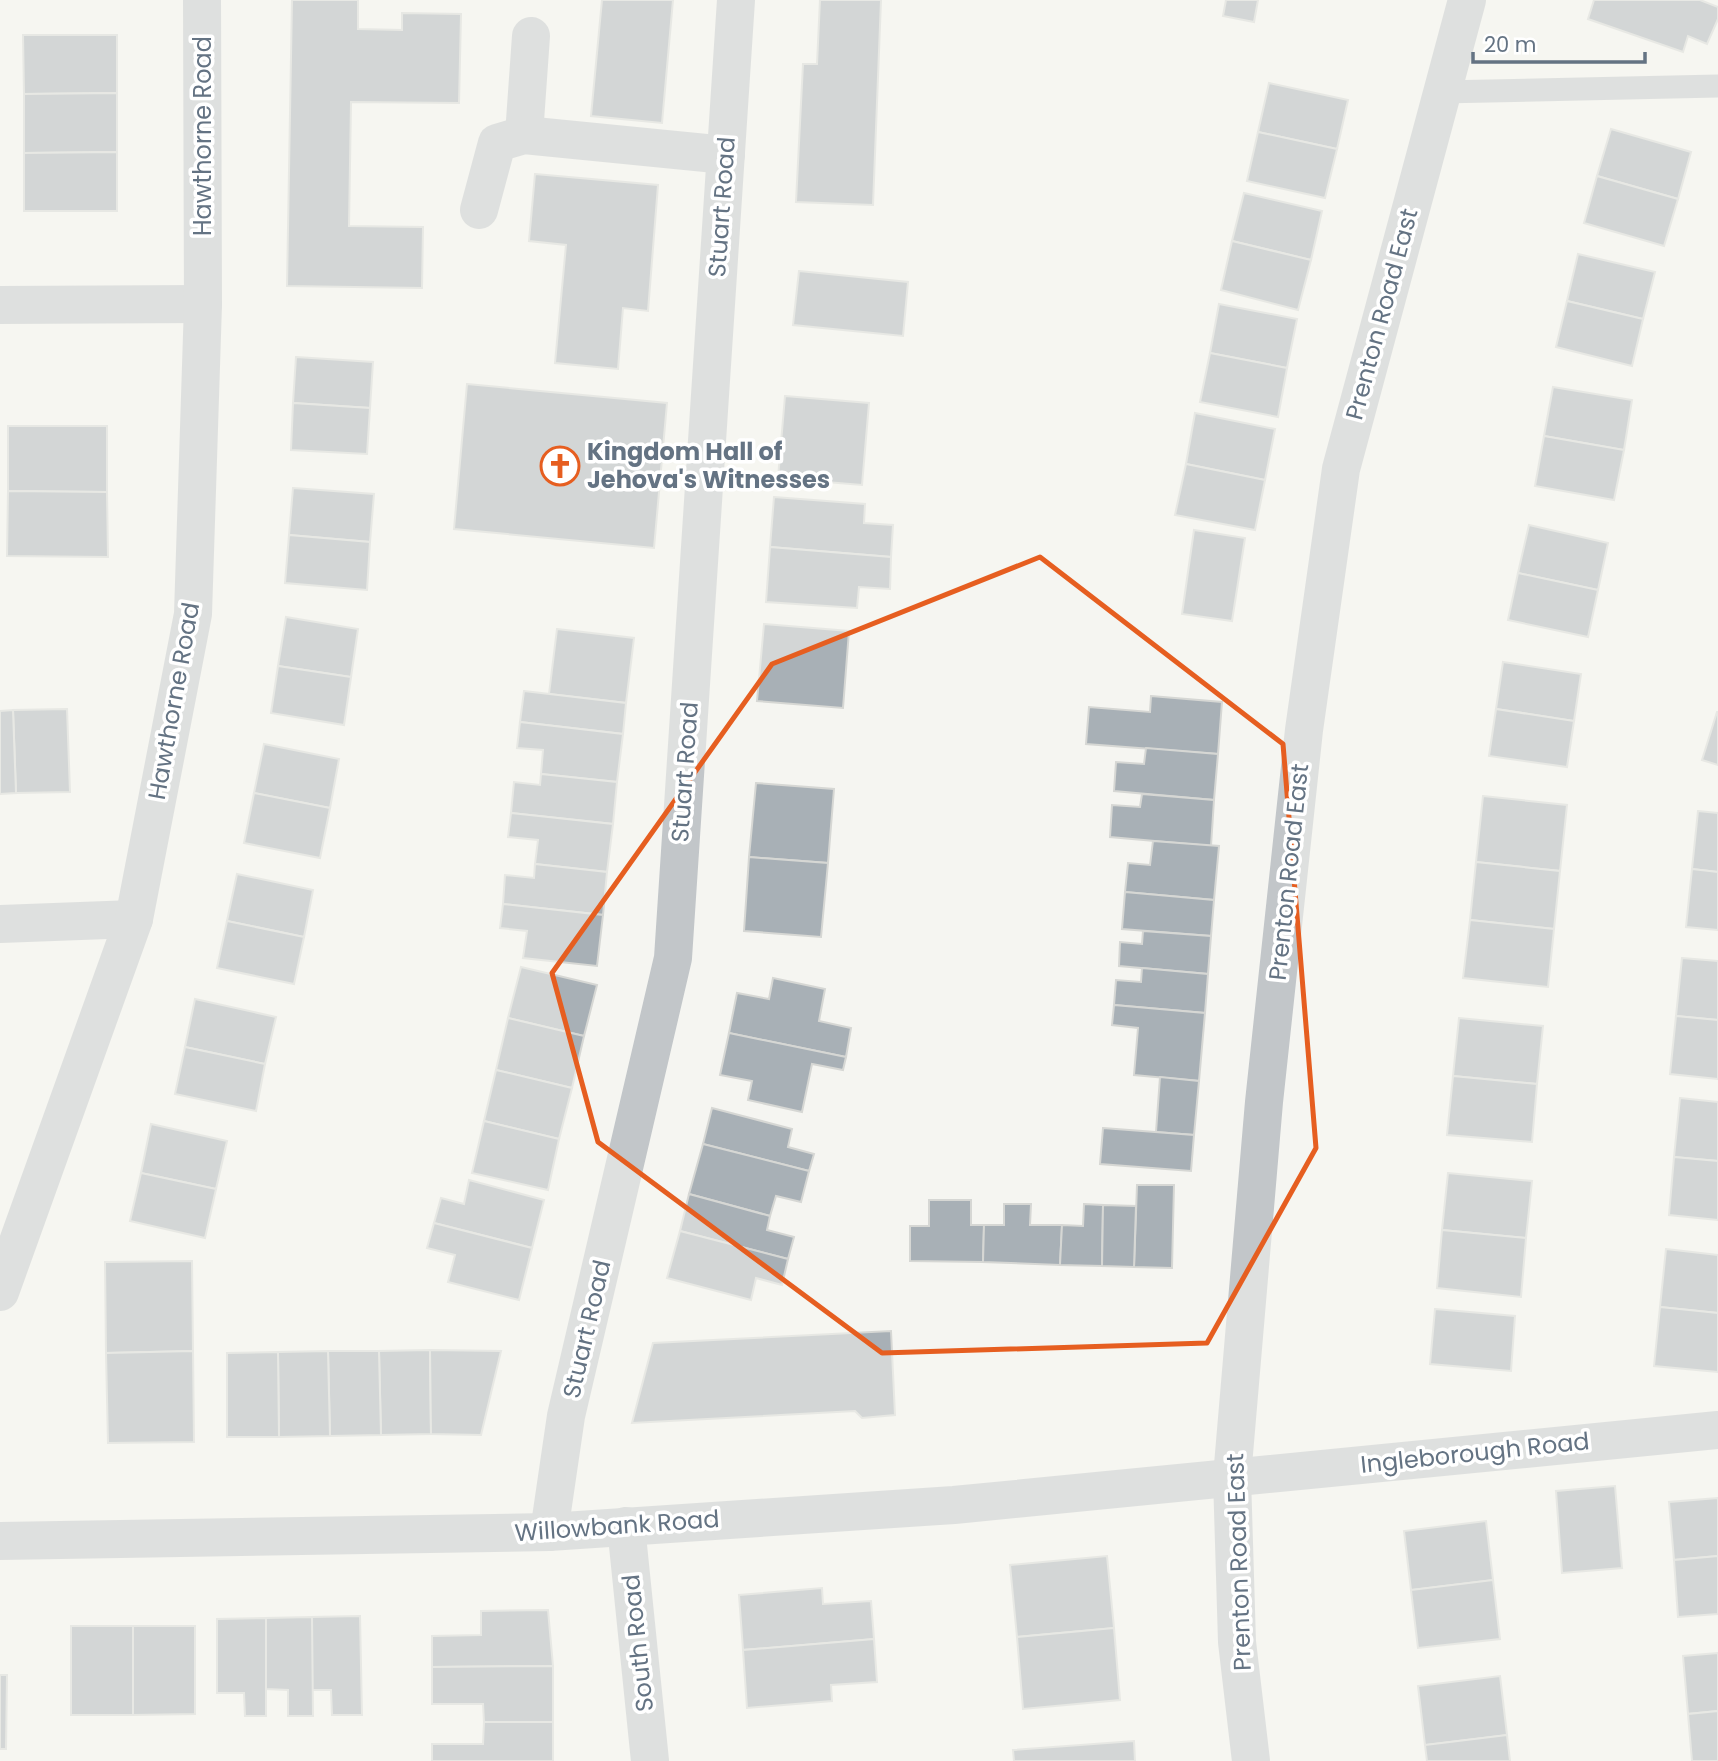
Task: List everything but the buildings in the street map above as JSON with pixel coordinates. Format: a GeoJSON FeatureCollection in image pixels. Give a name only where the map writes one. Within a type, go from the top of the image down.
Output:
{"type":"FeatureCollection","features":[{"type":"Feature","properties":{"kind":"street","name":"Hawthorne Road"},"geometry":{"type":"LineString","coordinates":[[0,1293],[134,919],[193,614],[203,304],[202,0]]}},
{"type":"Feature","properties":{"kind":"street","name":"Stuart Road"},"geometry":{"type":"LineString","coordinates":[[549,1532],[566,1416],[673,958],[736,0]]}},
{"type":"Feature","properties":{"kind":"street","name":"Prenton Road East"},"geometry":{"type":"LineString","coordinates":[[1251,1761],[1237,1642],[1232,1477],[1264,1102],[1304,730],[1341,469],[1467,0]]}},
{"type":"Feature","properties":{"kind":"street"},"geometry":{"type":"LineString","coordinates":[[524,135],[531,36]]}},
{"type":"Feature","properties":{"kind":"street"},"geometry":{"type":"LineString","coordinates":[[480,210],[497,143],[524,135],[726,155]]}},
{"type":"Feature","properties":{"kind":"street"},"geometry":{"type":"LineString","coordinates":[[0,305],[203,304]]}},
{"type":"Feature","properties":{"kind":"street"},"geometry":{"type":"LineString","coordinates":[[0,923],[134,919]]}},
{"type":"Feature","properties":{"kind":"street","name":"Ingleborough Road"},"geometry":{"type":"LineString","coordinates":[[1232,1477],[1718,1430]]}},
{"type":"Feature","properties":{"kind":"street","name":"Willowbank Road"},"geometry":{"type":"LineString","coordinates":[[0,1541],[549,1532],[954,1505],[1232,1477]]}},
{"type":"Feature","properties":{"kind":"street","name":"South Road"},"geometry":{"type":"LineString","coordinates":[[626,1526],[650,1761]]}},
{"type":"Feature","properties":{"kind":"lane"},"geometry":{"type":"LineString","coordinates":[[1441,92],[1718,86]]}},
{"type":"Feature","properties":{"kind":"highlighted area"},"geometry":{"type":"Polygon","coordinates":[[[1040,557],[1283,744],[1316,1148],[1207,1343],[882,1353],[598,1142],[552,973],[772,664],[1040,557]]]}},
{"type":"Feature","properties":{"kind":"place","name":"Kingdom Hall of Jehova's Witnesses"},"geometry":{"type":"Point","coordinates":[560,466]}}]}
